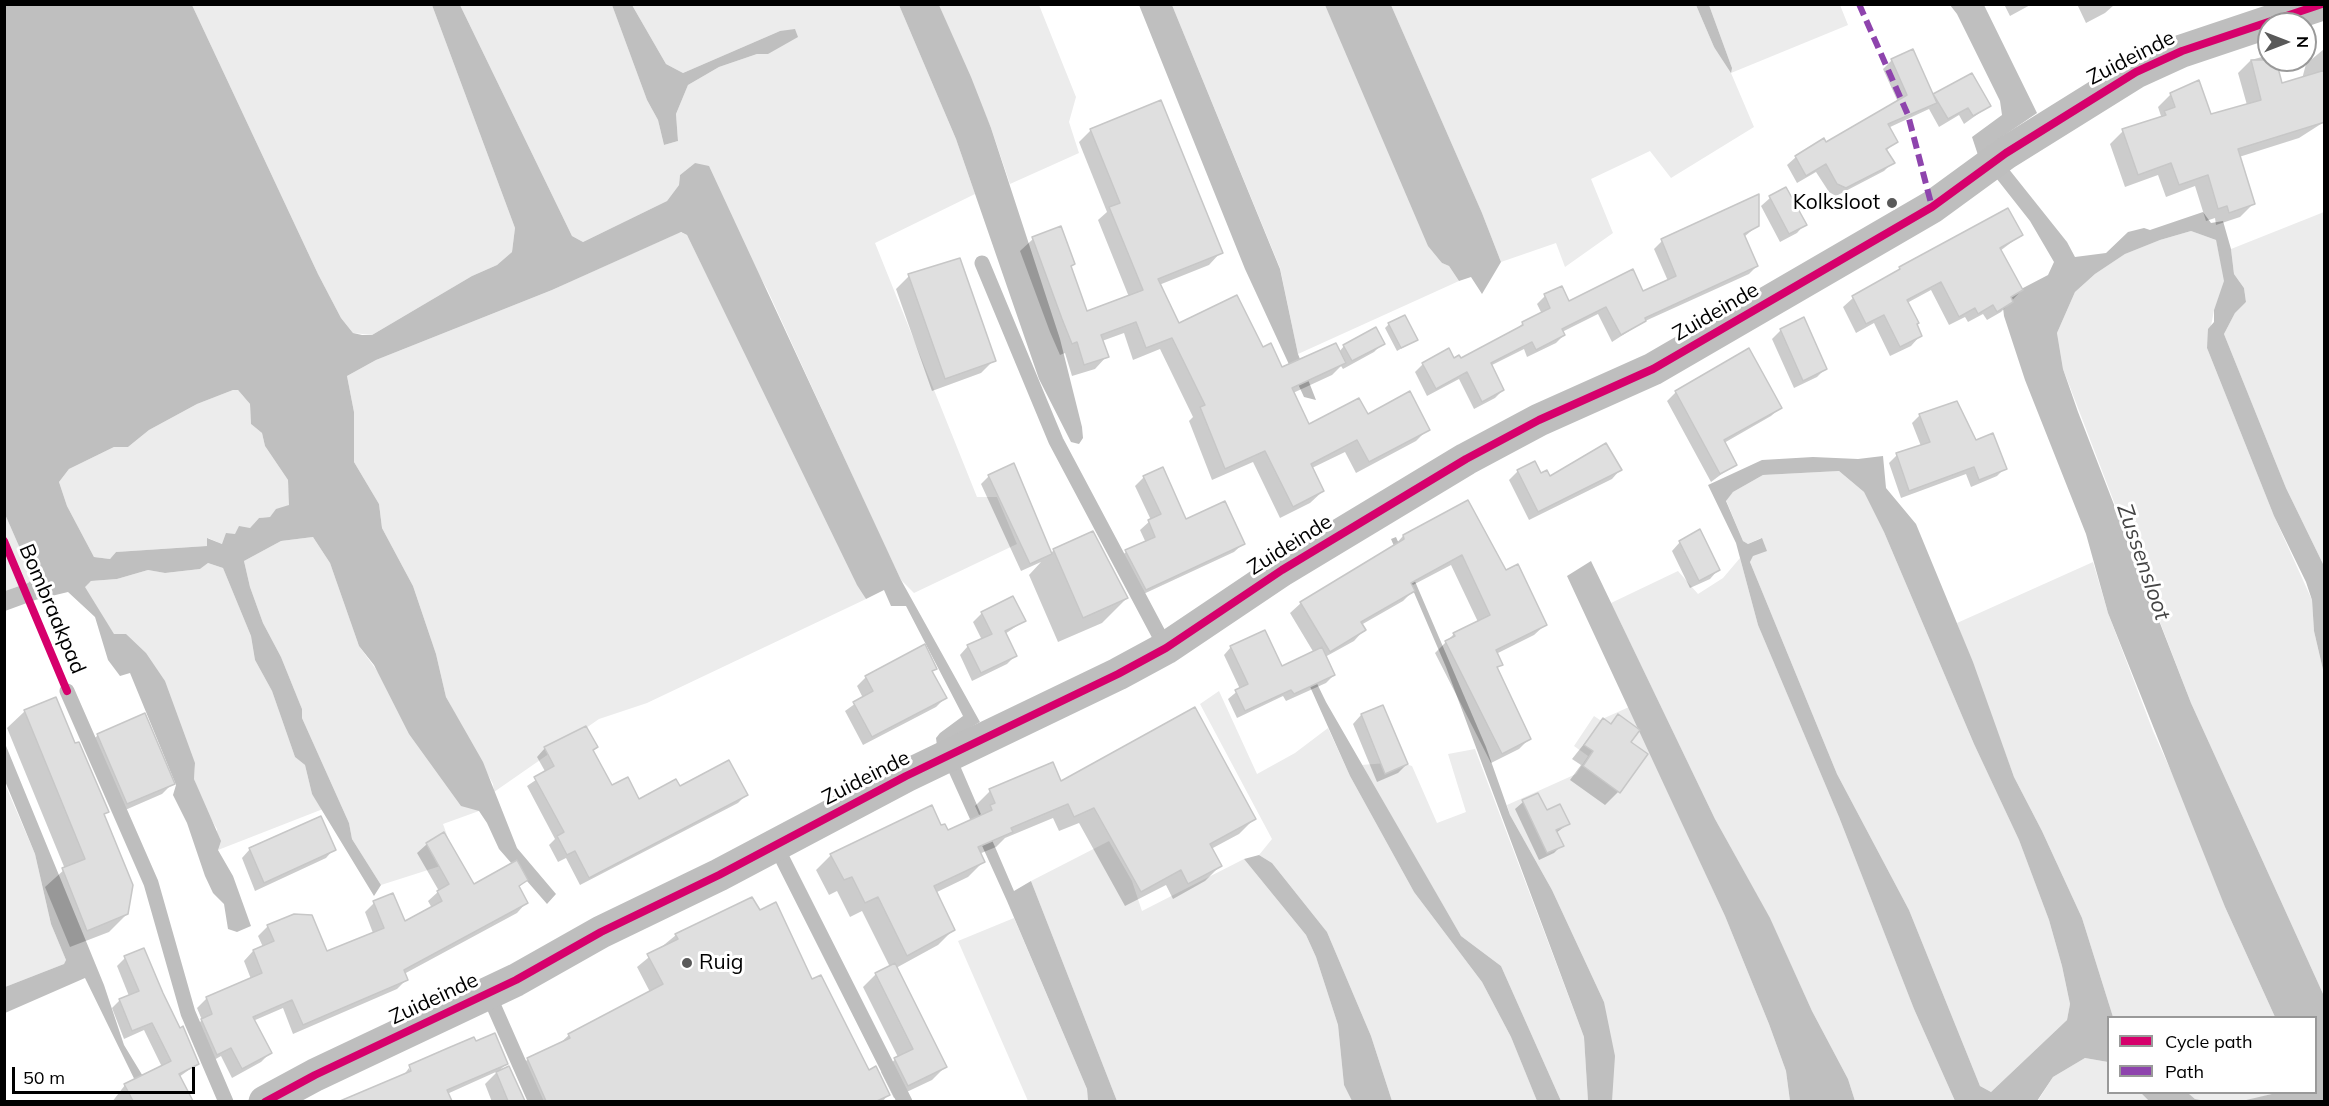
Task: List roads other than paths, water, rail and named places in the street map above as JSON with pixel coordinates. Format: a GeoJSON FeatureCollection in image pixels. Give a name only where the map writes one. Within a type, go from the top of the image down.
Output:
{"type":"FeatureCollection","features":[{"type":"Feature","properties":{"kind":"street","name":"Zuideinde"},"geometry":{"type":"LineString","coordinates":[[266,1101],[532,972],[601,932],[1166,648],[1282,570],[1466,459],[1539,420],[1653,369],[1932,207],[2006,153],[2144,68],[2182,51],[2322,4]]}},
{"type":"Feature","properties":{"kind":"lane"},"geometry":{"type":"LineString","coordinates":[[982,263],[1056,441],[1166,648]]}},
{"type":"Feature","properties":{"kind":"lane"},"geometry":{"type":"LineString","coordinates":[[67,691],[151,883],[188,1013],[226,1101]]}},
{"type":"Feature","properties":{"kind":"lane"},"geometry":{"type":"LineString","coordinates":[[776,846],[905,1101]]}},
{"type":"Feature","properties":{"kind":"lane"},"geometry":{"type":"LineString","coordinates":[[488,993],[536,1101]]}},
{"type":"Feature","properties":{"kind":"place","name":"Kolksloot"},"geometry":{"type":"Point","coordinates":[1892,203]}},
{"type":"Feature","properties":{"kind":"place","name":"Ruig"},"geometry":{"type":"Point","coordinates":[687,963]}},
{"type":"Feature","properties":{"kind":"water label","name":"Zussensloot"},"geometry":{"type":"Point","coordinates":[2143,562]}}]}
